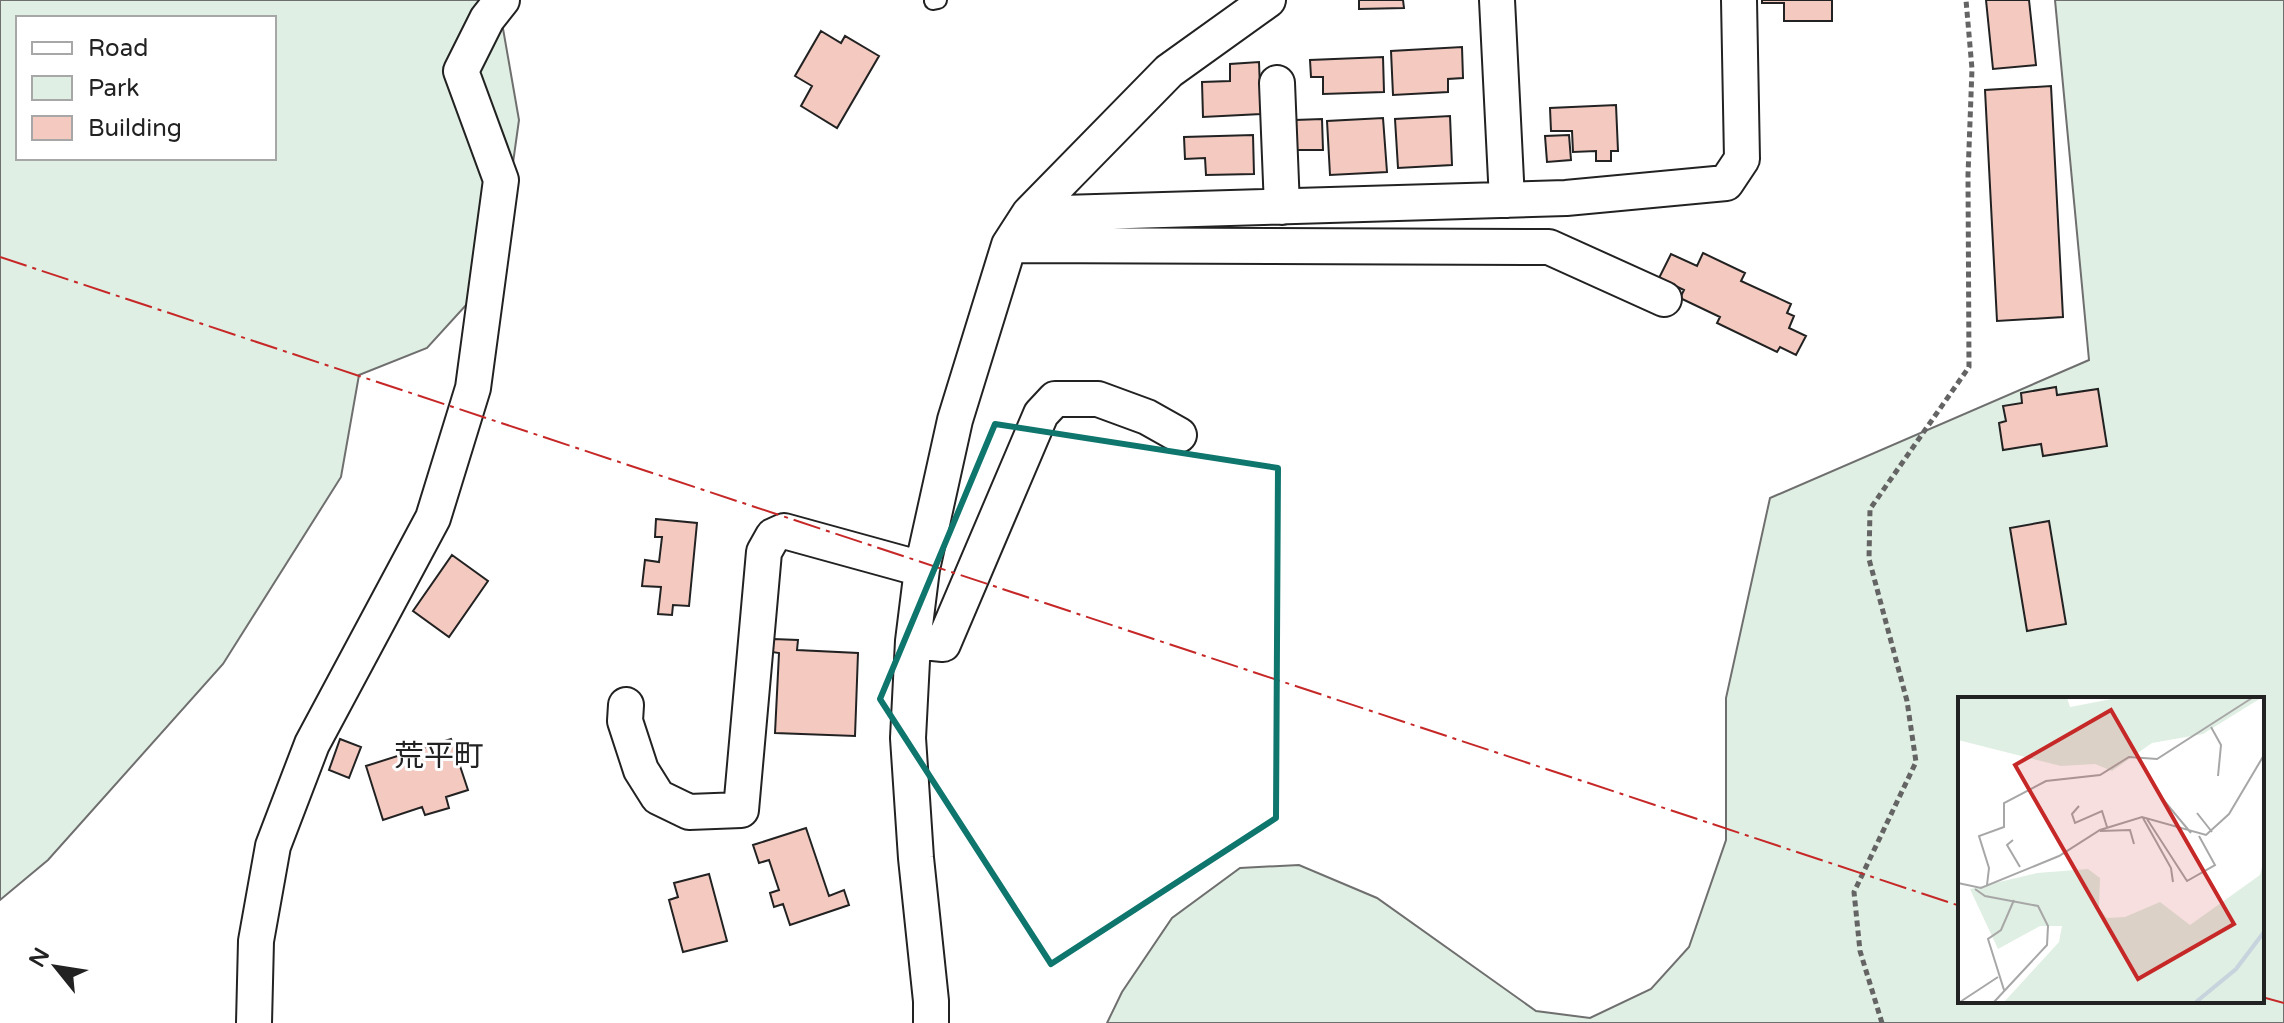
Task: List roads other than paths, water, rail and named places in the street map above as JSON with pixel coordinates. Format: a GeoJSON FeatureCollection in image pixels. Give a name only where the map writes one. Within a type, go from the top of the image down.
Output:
{"type":"FeatureCollection","features":[{"type":"Feature","properties":{"kind":"street"},"geometry":{"type":"LineString","coordinates":[[254,1023],[256,941],[273,846],[312,744],[433,518],[473,388],[501,180],[461,71],[487,19],[502,0]]}},
{"type":"Feature","properties":{"kind":"street"},"geometry":{"type":"LineString","coordinates":[[931,1023],[908,738],[913,641],[922,569],[955,420],[1009,245],[1029,214],[1169,71],[1268,0]]}},
{"type":"Feature","properties":{"kind":"street"},"geometry":{"type":"LineString","coordinates":[[1497,0],[1507,200]]}},
{"type":"Feature","properties":{"kind":"street"},"geometry":{"type":"LineString","coordinates":[[1029,214],[1566,198],[1726,183],[1742,159],[1739,0]]}},
{"type":"Feature","properties":{"kind":"street"},"geometry":{"type":"LineString","coordinates":[[1277,83],[1282,207]]}},
{"type":"Feature","properties":{"kind":"street"},"geometry":{"type":"LineString","coordinates":[[1009,245],[1549,247],[1664,299]]}},
{"type":"Feature","properties":{"kind":"street"},"geometry":{"type":"LineString","coordinates":[[913,641],[943,644],[1041,414],[1055,399],[1098,399],[1147,417],[1179,435]]}},
{"type":"Feature","properties":{"kind":"street"},"geometry":{"type":"LineString","coordinates":[[626,705],[625,721],[641,770],[658,797],[689,812],[741,810],[764,552],[773,536],[784,531],[922,569]]}},
{"type":"Feature","properties":{"kind":"district","name":"荒平町"},"geometry":{"type":"Point","coordinates":[439,756]}}]}
